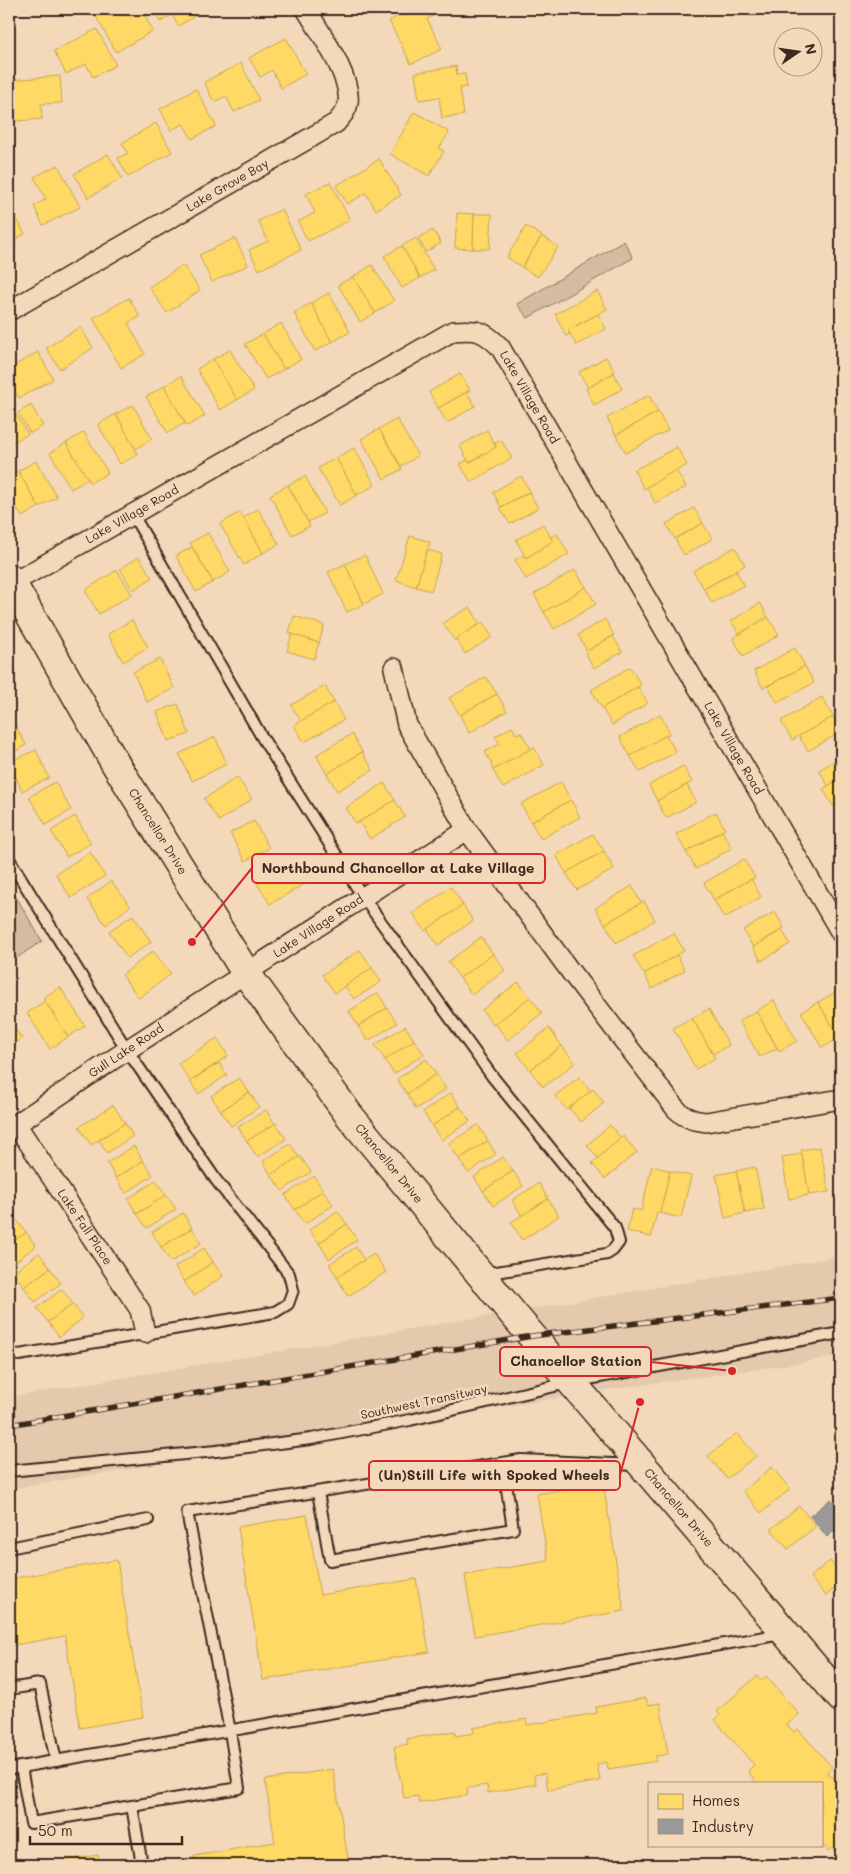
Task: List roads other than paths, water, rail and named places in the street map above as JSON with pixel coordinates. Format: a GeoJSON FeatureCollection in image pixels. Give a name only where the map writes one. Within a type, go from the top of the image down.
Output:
{"type":"FeatureCollection","features":[{"type":"Feature","properties":{"kind":"street","name":"Lake Grove Bay"},"geometry":{"type":"LineString","coordinates":[[9,311],[336,123],[348,104],[346,84],[338,62],[306,9]]}},
{"type":"Feature","properties":{"kind":"street","name":"Lake Village Road"},"geometry":{"type":"LineString","coordinates":[[10,582],[133,515],[453,331],[471,329],[484,332],[500,347],[841,933]]}},
{"type":"Feature","properties":{"kind":"street","name":"Chancellor Drive"},"geometry":{"type":"LineString","coordinates":[[10,582],[115,763],[246,973],[349,1115],[480,1275],[841,1698]]}},
{"type":"Feature","properties":{"kind":"street"},"geometry":{"type":"LineString","coordinates":[[394,668],[407,725],[468,830],[570,971],[676,1109],[694,1120],[719,1120],[841,1099]]}},
{"type":"Feature","properties":{"kind":"street","name":"Lake Village Road"},"geometry":{"type":"LineString","coordinates":[[246,973],[468,830]]}},
{"type":"Feature","properties":{"kind":"street","name":"Gull Lake Road"},"geometry":{"type":"LineString","coordinates":[[13,1126],[126,1050],[246,973]]}},
{"type":"Feature","properties":{"kind":"street","name":"Lake Fall Place"},"geometry":{"type":"LineString","coordinates":[[13,1126],[140,1310],[145,1333]]}},
{"type":"Feature","properties":{"kind":"lane"},"geometry":{"type":"LineString","coordinates":[[133,515],[264,739],[363,897],[492,1076],[615,1228],[619,1242],[608,1254],[480,1275]]}},
{"type":"Feature","properties":{"kind":"lane"},"geometry":{"type":"LineString","coordinates":[[9,859],[126,1050],[216,1180],[289,1274],[293,1290],[288,1304],[275,1312],[19,1355],[9,1353]]}},
{"type":"Feature","properties":{"kind":"lane","name":"Southwest Transitway"},"geometry":{"type":"LineString","coordinates":[[9,1471],[216,1451],[311,1439],[410,1420],[572,1382],[841,1333]]}},
{"type":"Feature","properties":{"kind":"lane"},"geometry":{"type":"LineString","coordinates":[[21,1768],[31,1823],[239,1788],[230,1731],[187,1512],[520,1460],[643,1465]]}},
{"type":"Feature","properties":{"kind":"lane"},"geometry":{"type":"LineString","coordinates":[[318,1492],[330,1560],[513,1529],[503,1463]]}},
{"type":"Feature","properties":{"kind":"lane"},"geometry":{"type":"LineString","coordinates":[[9,1548],[148,1520]]}},
{"type":"Feature","properties":{"kind":"lane"},"geometry":{"type":"LineString","coordinates":[[9,1770],[785,1634]]}},
{"type":"Feature","properties":{"kind":"lane"},"geometry":{"type":"LineString","coordinates":[[9,1689],[40,1684],[56,1761]]}},
{"type":"Feature","properties":{"kind":"lane"},"geometry":{"type":"LineString","coordinates":[[132,1806],[142,1865]]}},
{"type":"Feature","properties":{"kind":"railway"},"geometry":{"type":"LineString","coordinates":[[9,1425],[532,1336],[841,1298]]}},
{"type":"Feature","properties":{"kind":"place","name":"Northbound Chancellor at Lake Village"},"geometry":{"type":"Point","coordinates":[192,942]}},
{"type":"Feature","properties":{"kind":"place","name":"Chancellor Station"},"geometry":{"type":"Point","coordinates":[732,1371]}},
{"type":"Feature","properties":{"kind":"place","name":"(Un)Still Life with Spoked Wheels"},"geometry":{"type":"Point","coordinates":[640,1402]}}]}
